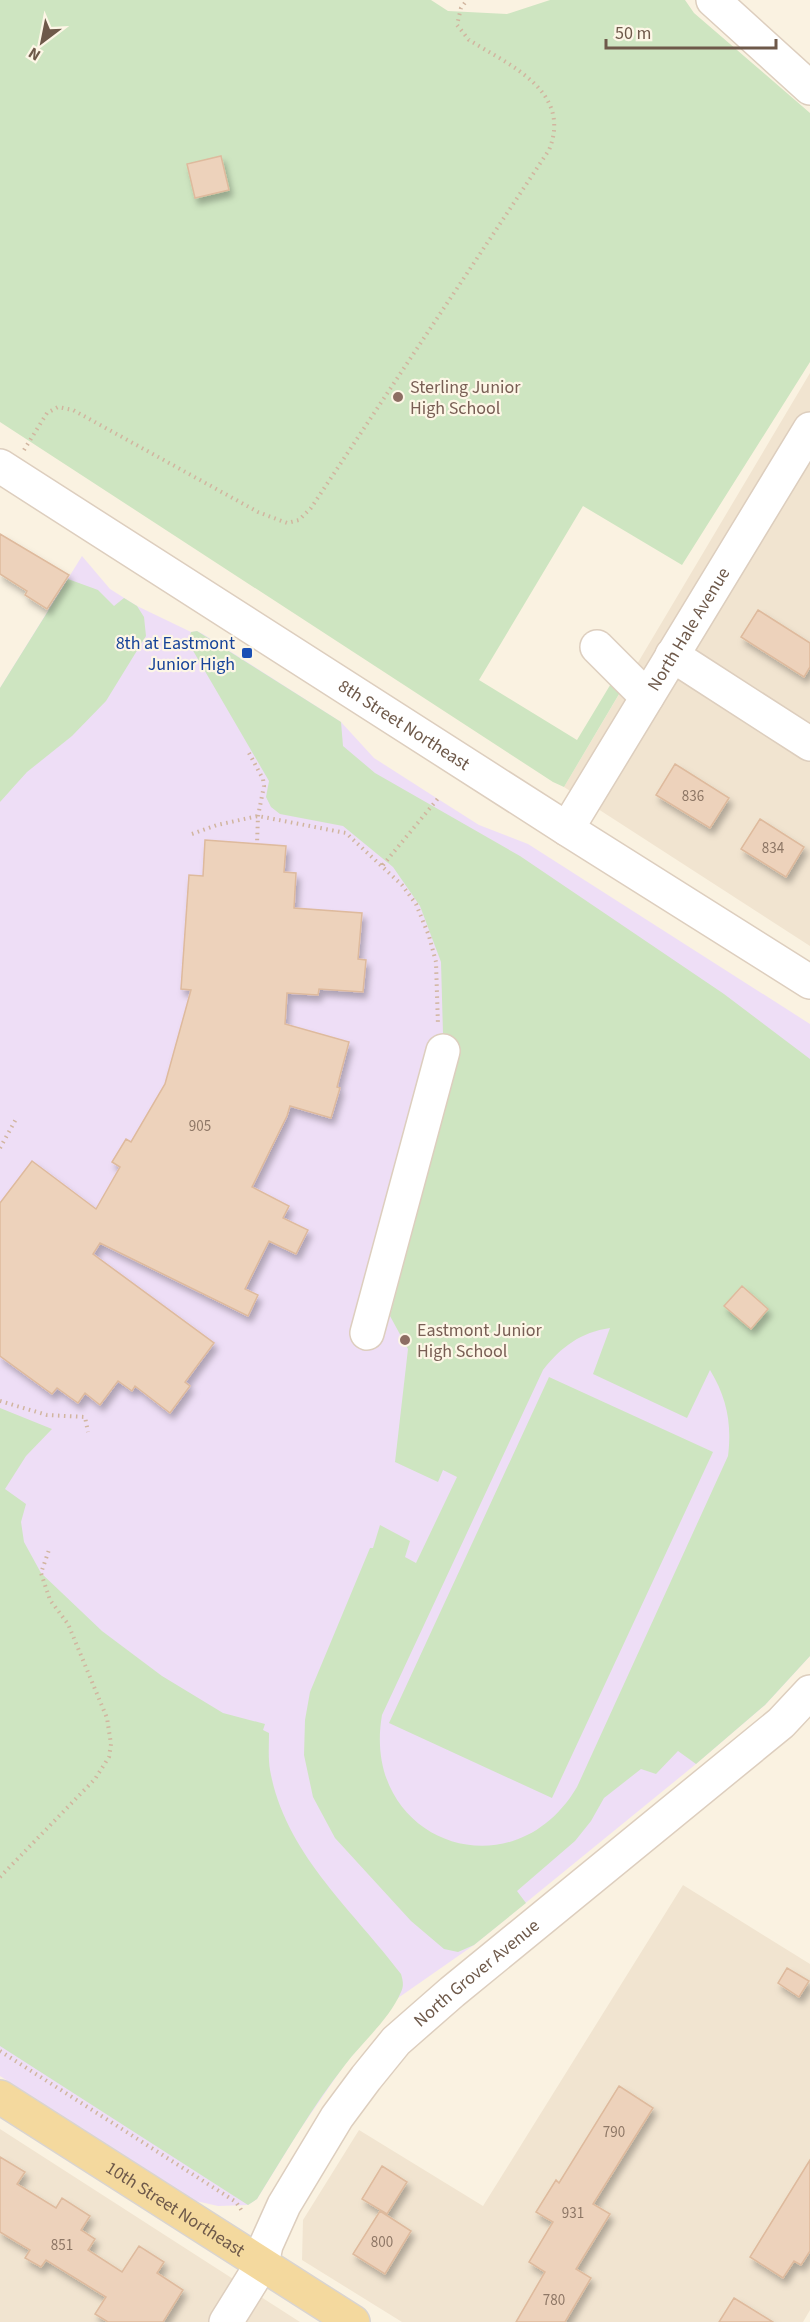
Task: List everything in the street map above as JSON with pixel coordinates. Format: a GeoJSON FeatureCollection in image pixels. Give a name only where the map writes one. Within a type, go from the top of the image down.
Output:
{"type":"FeatureCollection","features":[{"type":"Feature","properties":{"kind":"main road","name":"10th Street Northeast"},"geometry":{"type":"LineString","coordinates":[[0,2097],[352,2322]]}},
{"type":"Feature","properties":{"kind":"street"},"geometry":{"type":"LineString","coordinates":[[713,0],[810,88]]}},
{"type":"Feature","properties":{"kind":"street","name":"North Hale Avenue"},"geometry":{"type":"LineString","coordinates":[[567,829],[810,429]]}},
{"type":"Feature","properties":{"kind":"street","name":"8th Street Northeast"},"geometry":{"type":"LineString","coordinates":[[11,460],[567,829],[810,982]]}},
{"type":"Feature","properties":{"kind":"street"},"geometry":{"type":"LineString","coordinates":[[597,647],[647,697]]}},
{"type":"Feature","properties":{"kind":"street"},"geometry":{"type":"LineString","coordinates":[[672,655],[810,744]]}},
{"type":"Feature","properties":{"kind":"street"},"geometry":{"type":"LineString","coordinates":[[367,1333],[443,1051]]}},
{"type":"Feature","properties":{"kind":"street","name":"North Grover Avenue"},"geometry":{"type":"LineString","coordinates":[[226,2322],[262,2264],[266,2245],[284,2205],[325,2136],[366,2078],[396,2042],[452,1992],[781,1723],[810,1692]]}},
{"type":"Feature","properties":{"kind":"path"},"geometry":{"type":"LineString","coordinates":[[11,460],[47,413],[58,407],[73,410],[258,512],[287,523],[299,520],[311,508],[549,150],[554,139],[555,115],[545,95],[530,78],[469,40],[461,32],[457,25],[461,9],[467,0]]}},
{"type":"Feature","properties":{"kind":"path"},"geometry":{"type":"LineString","coordinates":[[249,753],[263,779],[264,786],[258,816],[258,844]]}},
{"type":"Feature","properties":{"kind":"path"},"geometry":{"type":"LineString","coordinates":[[382,865],[440,796]]}},
{"type":"Feature","properties":{"kind":"path"},"geometry":{"type":"LineString","coordinates":[[192,834],[217,825],[258,816],[290,820],[346,833],[402,885],[416,904],[429,936],[436,962],[438,1034],[443,1051]]}},
{"type":"Feature","properties":{"kind":"path"},"geometry":{"type":"LineString","coordinates":[[0,1148],[16,1119]]}},
{"type":"Feature","properties":{"kind":"path"},"geometry":{"type":"LineString","coordinates":[[0,1401],[47,1415],[85,1417],[88,1432]]}},
{"type":"Feature","properties":{"kind":"path"},"geometry":{"type":"LineString","coordinates":[[0,1877],[95,1779],[109,1757],[111,1744],[107,1718],[68,1624],[50,1600],[41,1573],[50,1547]]}},
{"type":"Feature","properties":{"kind":"path"},"geometry":{"type":"LineString","coordinates":[[0,2051],[236,2202],[242,2211]]}},
{"type":"Feature","properties":{"kind":"shaded area"},"geometry":{"type":"Polygon","coordinates":[[[810,373],[810,946],[564,787],[810,373]]]}},
{"type":"Feature","properties":{"kind":"shaded area","name":"Eastmont Junior High School"},"geometry":{"type":"Polygon","coordinates":[[[82,556],[110,589],[137,606],[191,632],[197,631],[203,634],[341,722],[374,758],[479,825],[528,844],[810,1024],[810,1656],[765,1705],[696,1764],[474,1945],[398,1998],[345,2064],[299,2131],[257,2199],[248,2205],[218,2206],[196,2201],[0,2076],[0,688],[82,556]]]}},
{"type":"Feature","properties":{"kind":"shaded area"},"geometry":{"type":"Polygon","coordinates":[[[683,1885],[810,1964],[810,2310],[803,2322],[402,2322],[302,2260],[303,2220],[359,2130],[483,2206],[683,1885]]]}},
{"type":"Feature","properties":{"kind":"shaded area"},"geometry":{"type":"Polygon","coordinates":[[[0,2129],[300,2322],[0,2322],[0,2129]]]}},
{"type":"Feature","properties":{"kind":"green space","name":"Sterling Junior High School"},"geometry":{"type":"Polygon","coordinates":[[[0,0],[431,0],[448,11],[507,14],[550,0],[685,0],[694,13],[810,113],[810,362],[682,565],[583,506],[479,680],[577,740],[615,677],[625,684],[564,787],[0,422],[0,0]]]}},
{"type":"Feature","properties":{"kind":"green space"},"geometry":{"type":"Polygon","coordinates":[[[68,579],[98,590],[114,606],[124,598],[137,606],[144,617],[146,636],[106,701],[72,736],[27,772],[0,802],[0,688],[68,579]]]}},
{"type":"Feature","properties":{"kind":"green space"},"geometry":{"type":"Polygon","coordinates":[[[197,631],[341,722],[343,746],[375,773],[520,856],[724,994],[810,1059],[810,1656],[765,1705],[696,1764],[678,1751],[656,1774],[641,1769],[604,1798],[591,1821],[575,1841],[517,1891],[526,1903],[474,1945],[458,1952],[444,1949],[411,1921],[335,1838],[313,1797],[304,1755],[305,1720],[310,1692],[370,1548],[373,1548],[380,1525],[410,1541],[405,1557],[416,1563],[457,1477],[443,1470],[438,1482],[395,1462],[408,1349],[390,1316],[460,1047],[453,1037],[443,1034],[441,962],[420,906],[393,867],[343,826],[280,814],[271,807],[266,797],[269,781],[188,642],[191,632],[197,631]],[[610,1328],[590,1333],[572,1342],[543,1370],[382,1715],[381,1759],[394,1795],[417,1822],[447,1840],[481,1846],[516,1840],[549,1821],[577,1787],[728,1456],[727,1412],[721,1391],[710,1370],[687,1418],[593,1374],[610,1328]]]}},
{"type":"Feature","properties":{"kind":"green space"},"geometry":{"type":"Polygon","coordinates":[[[549,1377],[713,1452],[552,1798],[389,1723],[549,1377]]]}},
{"type":"Feature","properties":{"kind":"green space"},"geometry":{"type":"Polygon","coordinates":[[[0,1408],[52,1429],[26,1456],[5,1489],[26,1504],[21,1522],[24,1542],[41,1573],[102,1631],[162,1676],[223,1713],[265,1724],[263,1730],[269,1733],[270,1770],[278,1800],[290,1828],[305,1855],[323,1880],[401,1974],[402,1990],[390,2012],[321,2097],[257,2199],[248,2205],[0,2046],[0,1408]]]}},
{"type":"Feature","properties":{"kind":"building"},"geometry":{"type":"Polygon","coordinates":[[[221,156],[229,190],[195,198],[187,164],[221,156]]]}},
{"type":"Feature","properties":{"kind":"building"},"geometry":{"type":"Polygon","coordinates":[[[0,534],[69,575],[47,609],[25,595],[27,591],[0,574],[0,534]]]}},
{"type":"Feature","properties":{"kind":"building"},"geometry":{"type":"Polygon","coordinates":[[[758,610],[810,643],[810,667],[804,677],[741,637],[758,610]]]}},
{"type":"Feature","properties":{"kind":"building"},"geometry":{"type":"Polygon","coordinates":[[[675,764],[729,798],[710,828],[656,795],[675,764]]]}},
{"type":"Feature","properties":{"kind":"building"},"geometry":{"type":"Polygon","coordinates":[[[760,819],[804,847],[786,877],[741,849],[760,819]]]}},
{"type":"Feature","properties":{"kind":"building"},"geometry":{"type":"Polygon","coordinates":[[[205,840],[286,846],[284,872],[296,873],[294,908],[362,913],[358,959],[366,960],[363,992],[319,989],[318,995],[287,993],[285,1024],[349,1042],[337,1087],[340,1088],[331,1118],[290,1106],[252,1187],[289,1206],[283,1218],[308,1230],[296,1254],[269,1241],[245,1289],[258,1295],[248,1316],[100,1243],[93,1254],[214,1343],[185,1382],[190,1386],[170,1413],[135,1386],[132,1391],[118,1381],[100,1405],[85,1393],[78,1403],[57,1388],[52,1394],[0,1356],[0,1203],[32,1161],[96,1209],[120,1167],[112,1162],[126,1139],[131,1142],[165,1084],[191,990],[181,989],[189,875],[203,876],[205,840]]]}},
{"type":"Feature","properties":{"kind":"building"},"geometry":{"type":"Polygon","coordinates":[[[742,1286],[768,1309],[751,1329],[724,1306],[742,1286]]]}},
{"type":"Feature","properties":{"kind":"building"},"geometry":{"type":"Polygon","coordinates":[[[787,1968],[809,1981],[799,1997],[778,1983],[787,1968]]]}},
{"type":"Feature","properties":{"kind":"building"},"geometry":{"type":"Polygon","coordinates":[[[619,2086],[653,2108],[593,2204],[610,2214],[576,2269],[591,2278],[565,2322],[516,2322],[545,2272],[529,2262],[553,2222],[536,2212],[556,2180],[559,2183],[619,2086]]]}},
{"type":"Feature","properties":{"kind":"building"},"geometry":{"type":"Polygon","coordinates":[[[0,2157],[25,2172],[17,2184],[56,2208],[62,2198],[90,2216],[81,2230],[95,2239],[88,2250],[122,2272],[139,2246],[164,2262],[157,2273],[183,2290],[163,2322],[108,2322],[95,2314],[106,2297],[46,2260],[41,2267],[25,2258],[30,2250],[0,2232],[0,2157]]]}},
{"type":"Feature","properties":{"kind":"building"},"geometry":{"type":"Polygon","coordinates":[[[810,2160],[810,2251],[801,2265],[794,2261],[783,2278],[750,2257],[810,2160]]]}},
{"type":"Feature","properties":{"kind":"building"},"geometry":{"type":"Polygon","coordinates":[[[382,2166],[407,2182],[387,2214],[362,2199],[382,2166]]]}},
{"type":"Feature","properties":{"kind":"building"},"geometry":{"type":"Polygon","coordinates":[[[380,2211],[411,2231],[385,2274],[353,2254],[380,2211]]]}},
{"type":"Feature","properties":{"kind":"building"},"geometry":{"type":"Polygon","coordinates":[[[734,2298],[773,2322],[719,2322],[734,2298]]]}},
{"type":"Feature","properties":{"kind":"place","name":"Sterling Junior High School"},"geometry":{"type":"Point","coordinates":[398,397]}},
{"type":"Feature","properties":{"kind":"place","name":"8th at Eastmont Junior High"},"geometry":{"type":"Point","coordinates":[247,653]}},
{"type":"Feature","properties":{"kind":"place","name":"Eastmont Junior High School"},"geometry":{"type":"Point","coordinates":[405,1340]}}]}
